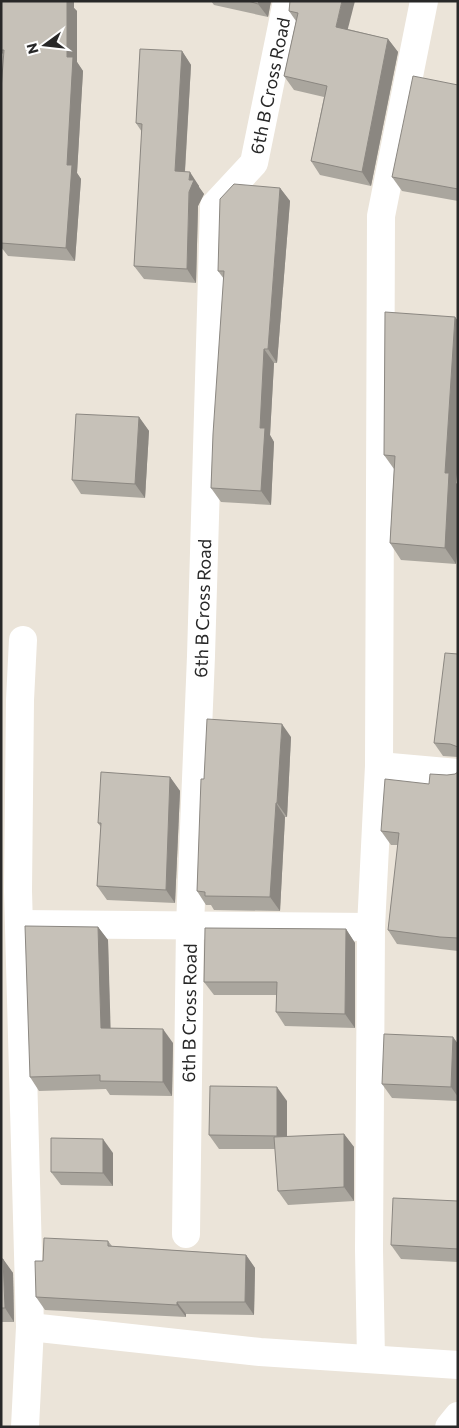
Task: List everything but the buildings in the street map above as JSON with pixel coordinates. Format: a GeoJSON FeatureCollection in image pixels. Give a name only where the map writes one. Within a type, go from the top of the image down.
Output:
{"type":"FeatureCollection","features":[{"type":"Feature","properties":{"kind":"street","name":"6th B Cross Road"},"geometry":{"type":"LineString","coordinates":[[186,1234],[190,926],[201,656],[214,206],[254,163],[287,1]]}},
{"type":"Feature","properties":{"kind":"street"},"geometry":{"type":"LineString","coordinates":[[371,1360],[371,927],[379,766],[381,216],[424,1]]}},
{"type":"Feature","properties":{"kind":"street"},"geometry":{"type":"LineString","coordinates":[[23,640],[11,707],[10,891],[19,924],[30,1327],[25,1427]]}},
{"type":"Feature","properties":{"kind":"street"},"geometry":{"type":"LineString","coordinates":[[379,766],[458,773]]}},
{"type":"Feature","properties":{"kind":"street"},"geometry":{"type":"LineString","coordinates":[[19,924],[371,927]]}},
{"type":"Feature","properties":{"kind":"street"},"geometry":{"type":"LineString","coordinates":[[30,1327],[260,1352],[458,1365]]}},
{"type":"Feature","properties":{"kind":"street"},"geometry":{"type":"LineString","coordinates":[[449,1427],[458,1416]]}}]}
